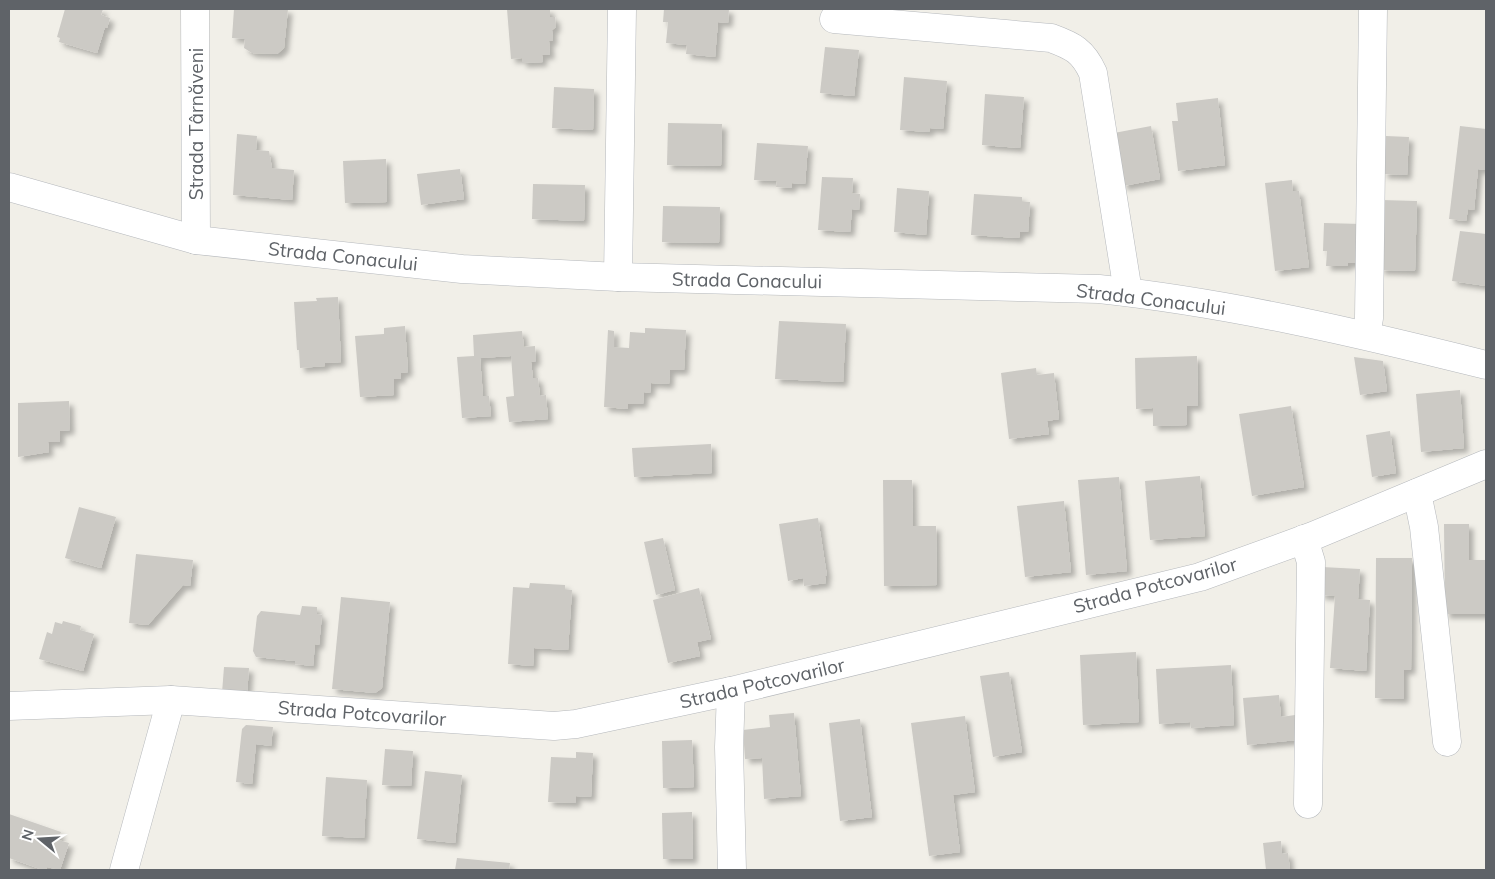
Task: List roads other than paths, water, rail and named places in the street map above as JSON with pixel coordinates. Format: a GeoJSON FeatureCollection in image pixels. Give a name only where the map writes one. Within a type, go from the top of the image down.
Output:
{"type":"FeatureCollection","features":[{"type":"Feature","properties":{"kind":"street","name":"Strada Târnăveni"},"geometry":{"type":"LineString","coordinates":[[195,9],[196,240]]}},
{"type":"Feature","properties":{"kind":"street"},"geometry":{"type":"LineString","coordinates":[[618,277],[622,9]]}},
{"type":"Feature","properties":{"kind":"street"},"geometry":{"type":"LineString","coordinates":[[1366,335],[1369,318],[1373,9]]}},
{"type":"Feature","properties":{"kind":"street"},"geometry":{"type":"LineString","coordinates":[[834,20],[1051,38],[1074,46],[1087,59],[1093,73],[1128,292]]}},
{"type":"Feature","properties":{"kind":"street","name":"Strada Conacului"},"geometry":{"type":"LineString","coordinates":[[9,187],[196,240],[462,269],[618,277],[1061,288],[1128,292],[1239,310],[1366,335],[1486,365]]}},
{"type":"Feature","properties":{"kind":"street","name":"Strada Potcovarilor"},"geometry":{"type":"LineString","coordinates":[[9,706],[171,700],[554,726],[605,719],[731,691],[1200,577],[1304,539],[1486,464]]}},
{"type":"Feature","properties":{"kind":"street"},"geometry":{"type":"LineString","coordinates":[[1417,493],[1424,527],[1448,742]]}},
{"type":"Feature","properties":{"kind":"street"},"geometry":{"type":"LineString","coordinates":[[1304,539],[1311,562],[1308,804]]}},
{"type":"Feature","properties":{"kind":"street"},"geometry":{"type":"LineString","coordinates":[[731,691],[729,747],[732,870]]}},
{"type":"Feature","properties":{"kind":"street"},"geometry":{"type":"LineString","coordinates":[[124,870],[171,700]]}}]}
